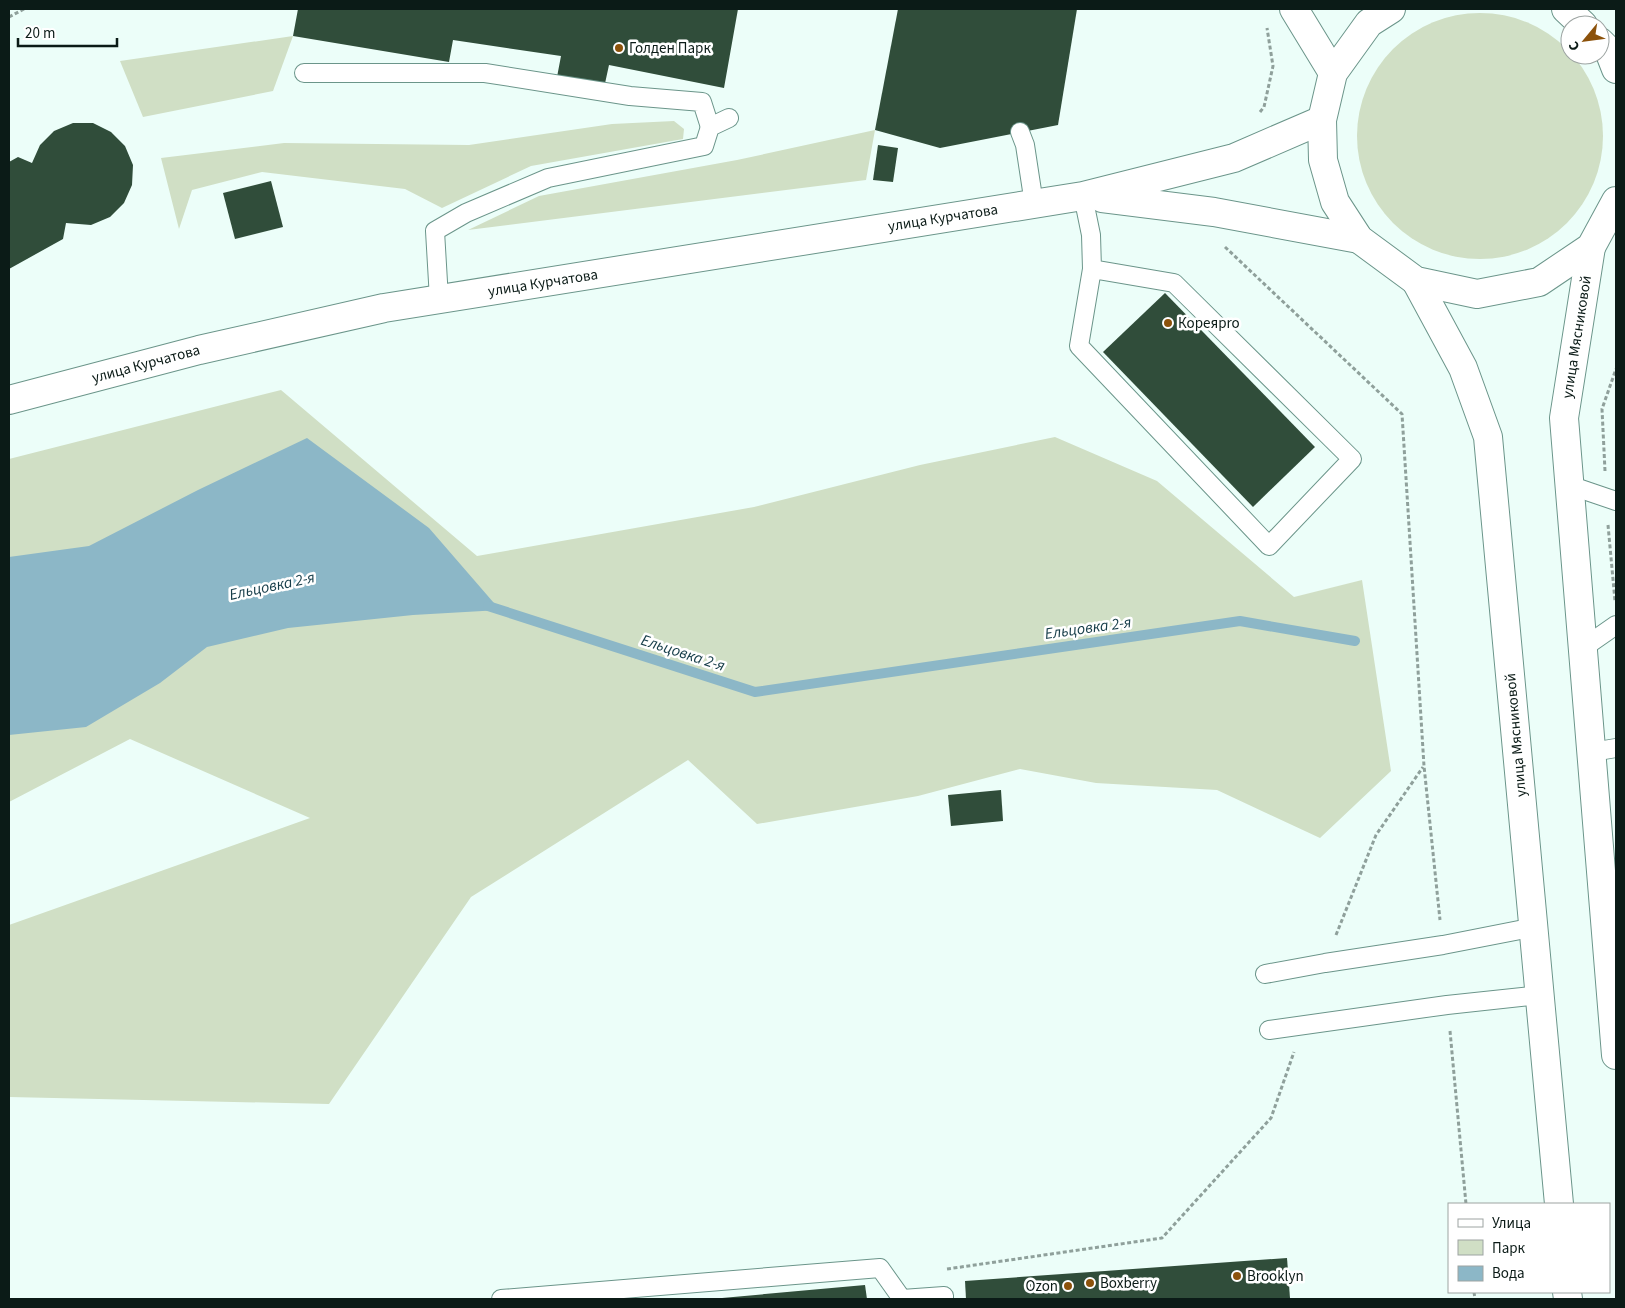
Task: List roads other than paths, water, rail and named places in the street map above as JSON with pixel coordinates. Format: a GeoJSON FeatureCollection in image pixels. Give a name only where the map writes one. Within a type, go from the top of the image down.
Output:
{"type":"FeatureCollection","features":[{"type":"Feature","properties":{"kind":"main road"},"geometry":{"type":"LineString","coordinates":[[1294,9],[1333,73]]}},
{"type":"Feature","properties":{"kind":"main road"},"geometry":{"type":"LineString","coordinates":[[1390,9],[1370,23],[1333,73],[1322,120],[1323,160],[1335,202],[1359,238],[1416,281],[1477,294],[1538,282],[1591,246],[1616,201]]}},
{"type":"Feature","properties":{"kind":"main road"},"geometry":{"type":"LineString","coordinates":[[1610,54],[1616,70]]}},
{"type":"Feature","properties":{"kind":"main road"},"geometry":{"type":"LineString","coordinates":[[1083,196],[1234,158],[1322,120]]}},
{"type":"Feature","properties":{"kind":"main road"},"geometry":{"type":"LineString","coordinates":[[1083,196],[1214,212],[1359,238]]}},
{"type":"Feature","properties":{"kind":"main road","name":"улица Курчатова"},"geometry":{"type":"LineString","coordinates":[[9,400],[199,350],[384,308],[1083,196]]}},
{"type":"Feature","properties":{"kind":"main road","name":"улица Мясниковой"},"geometry":{"type":"LineString","coordinates":[[1591,246],[1564,418],[1583,648],[1604,750],[1616,1055]]}},
{"type":"Feature","properties":{"kind":"main road","name":"улица Мясниковой"},"geometry":{"type":"LineString","coordinates":[[1416,281],[1463,368],[1488,437],[1535,927],[1559,1203]]}},
{"type":"Feature","properties":{"kind":"lane"},"geometry":{"type":"LineString","coordinates":[[304,73],[485,73],[630,96],[702,102],[710,127],[704,146],[548,178],[466,213],[435,231],[439,299]]}},
{"type":"Feature","properties":{"kind":"lane"},"geometry":{"type":"LineString","coordinates":[[710,127],[729,118]]}},
{"type":"Feature","properties":{"kind":"lane"},"geometry":{"type":"LineString","coordinates":[[1020,132],[1025,145],[1034,204]]}},
{"type":"Feature","properties":{"kind":"lane"},"geometry":{"type":"LineString","coordinates":[[1083,196],[1092,235],[1092,269],[1079,346],[1269,546],[1352,459],[1174,283],[1092,269]]}},
{"type":"Feature","properties":{"kind":"lane"},"geometry":{"type":"LineString","coordinates":[[1569,485],[1616,501]]}},
{"type":"Feature","properties":{"kind":"lane"},"geometry":{"type":"LineString","coordinates":[[1583,648],[1616,625]]}},
{"type":"Feature","properties":{"kind":"lane"},"geometry":{"type":"LineString","coordinates":[[1265,974],[1325,962],[1443,945],[1535,927]]}},
{"type":"Feature","properties":{"kind":"lane"},"geometry":{"type":"LineString","coordinates":[[1269,1030],[1447,1005],[1540,995]]}},
{"type":"Feature","properties":{"kind":"lane"},"geometry":{"type":"LineString","coordinates":[[501,1299],[880,1268],[902,1299],[944,1298]]}},
{"type":"Feature","properties":{"kind":"water"},"geometry":{"type":"Polygon","coordinates":[[[307,438],[429,528],[500,610],[413,615],[288,628],[207,647],[160,683],[86,727],[9,735],[9,557],[89,546],[198,490],[307,438]]]}},
{"type":"Feature","properties":{"kind":"waterway","name":"Ельцовка 2-я"},"geometry":{"type":"LineString","coordinates":[[488,606],[755,692],[1240,621],[1355,641]]}},
{"type":"Feature","properties":{"kind":"place","name":"Голден Парк"},"geometry":{"type":"Point","coordinates":[619,48]}},
{"type":"Feature","properties":{"kind":"place","name":"Кореяpro"},"geometry":{"type":"Point","coordinates":[1168,323]}},
{"type":"Feature","properties":{"kind":"place","name":"Brooklyn"},"geometry":{"type":"Point","coordinates":[1237,1276]}},
{"type":"Feature","properties":{"kind":"place","name":"Boxberry"},"geometry":{"type":"Point","coordinates":[1090,1283]}},
{"type":"Feature","properties":{"kind":"place","name":"Ozon"},"geometry":{"type":"Point","coordinates":[1068,1286]}}]}
